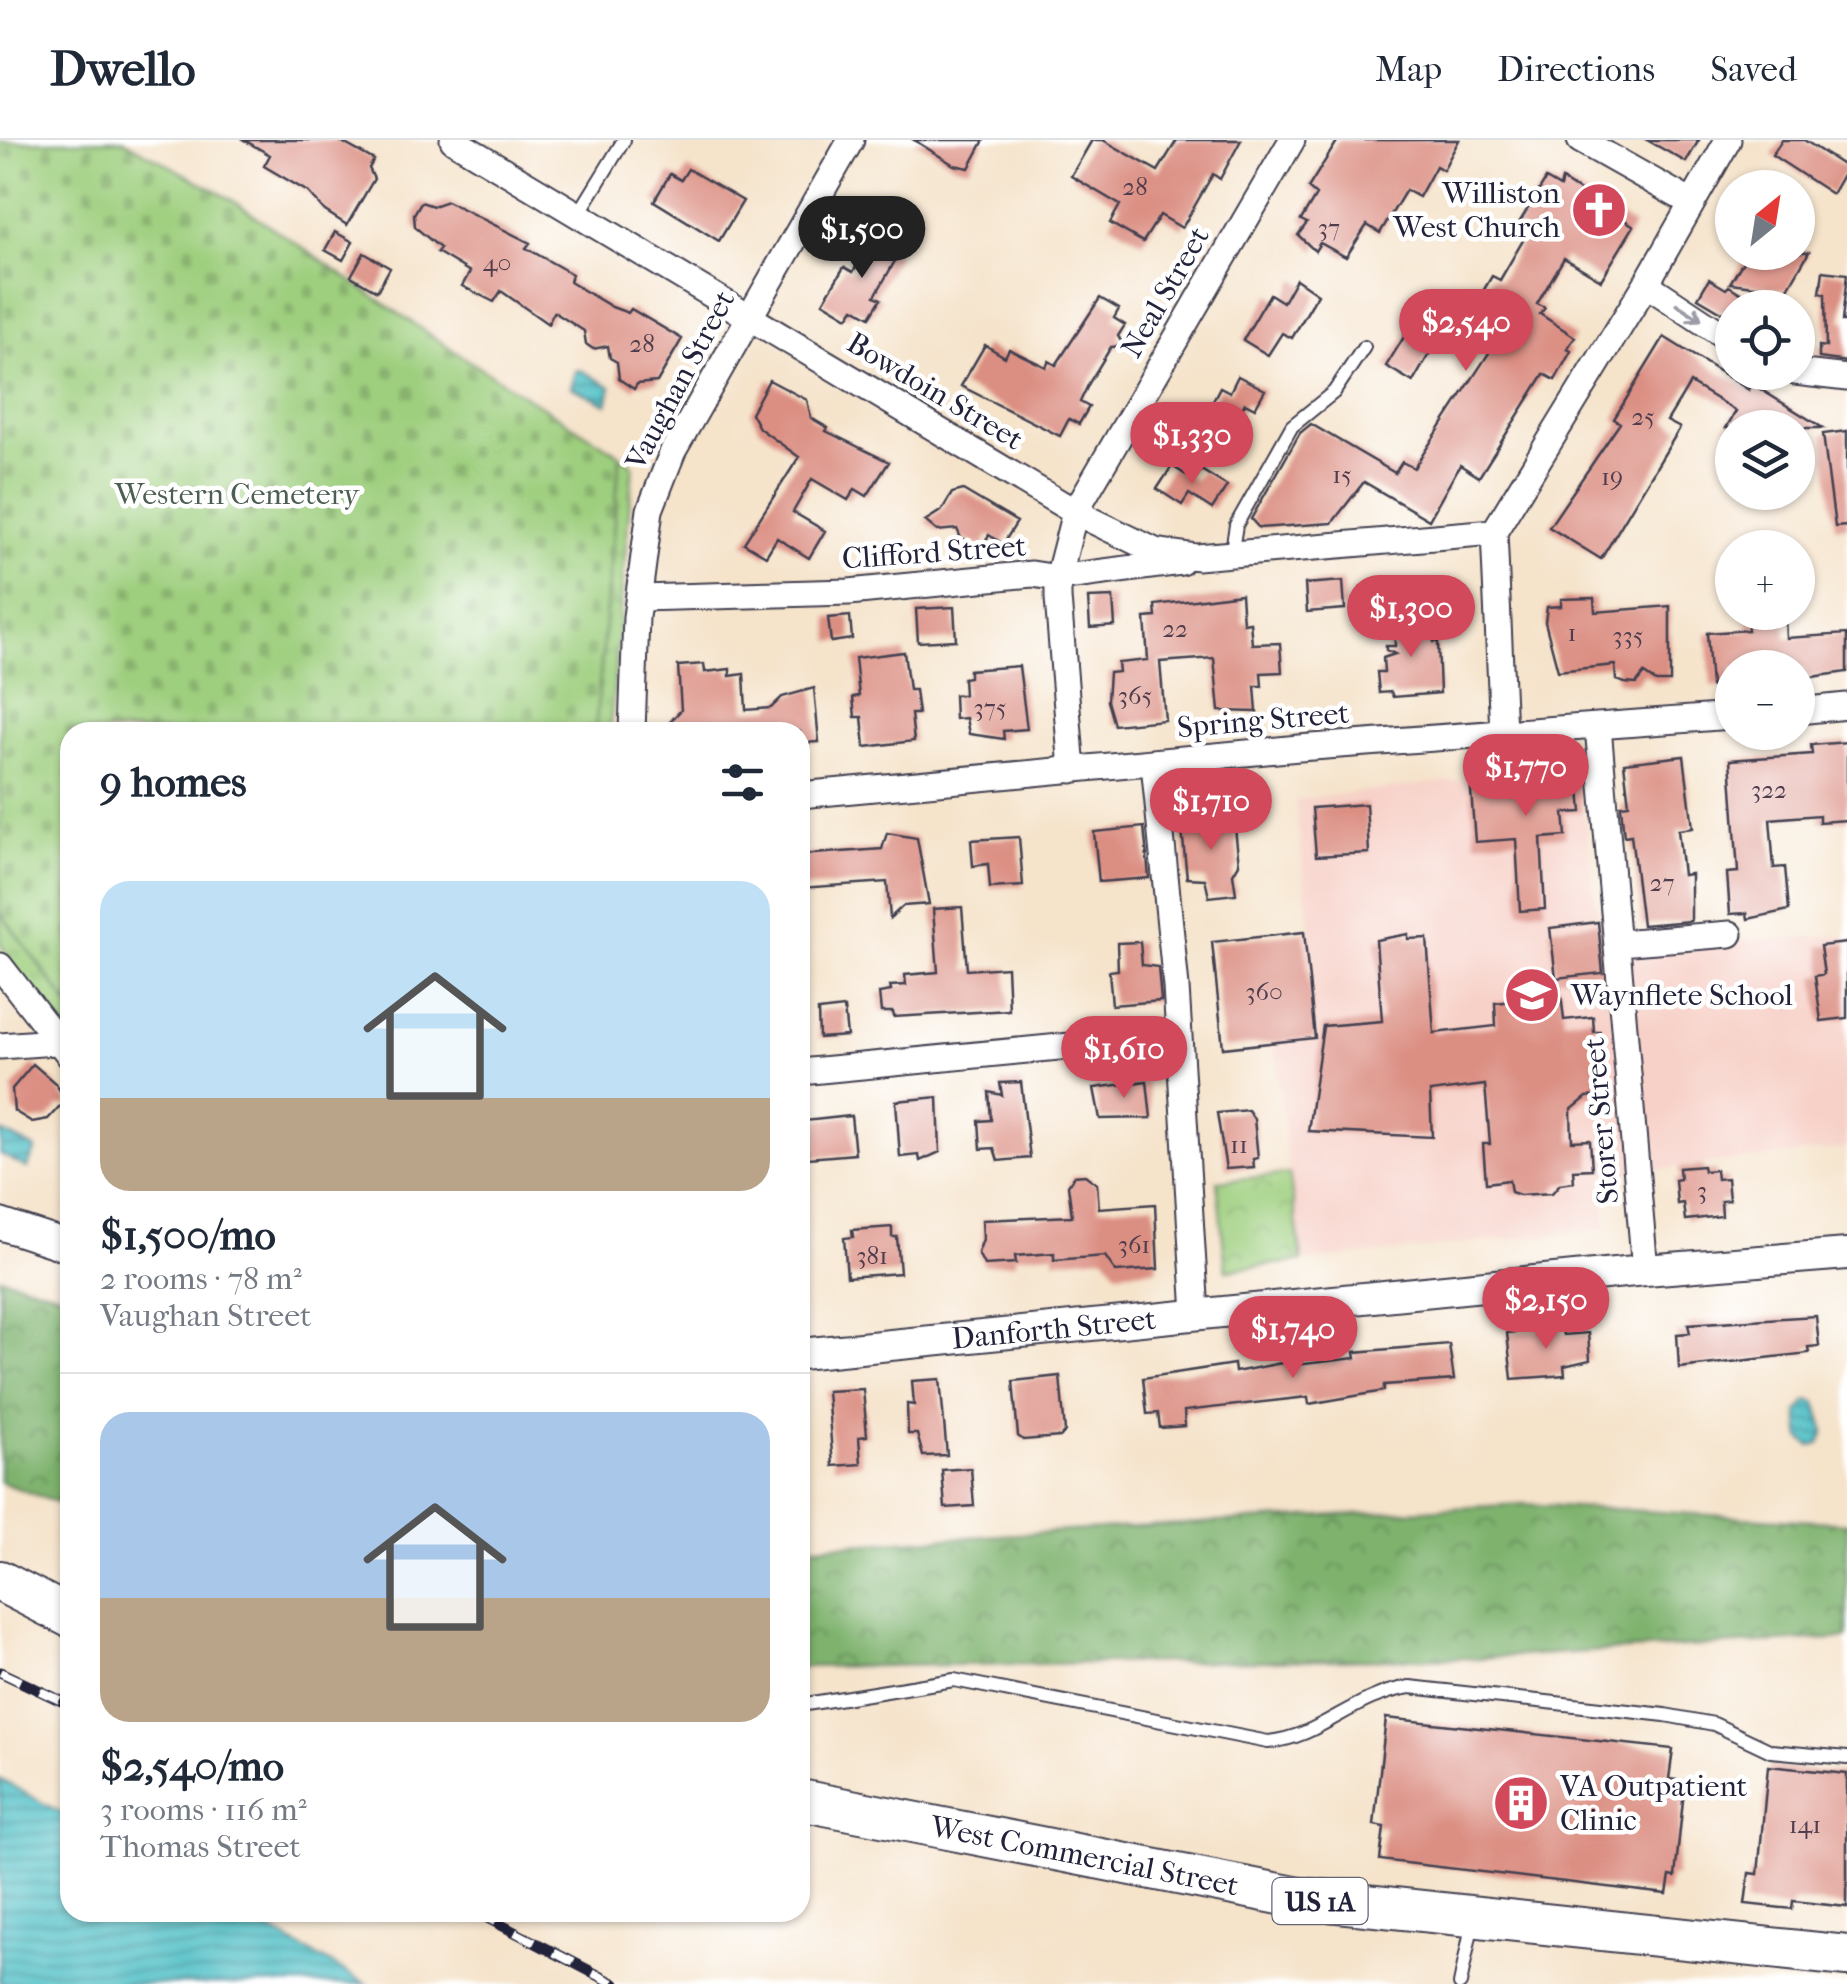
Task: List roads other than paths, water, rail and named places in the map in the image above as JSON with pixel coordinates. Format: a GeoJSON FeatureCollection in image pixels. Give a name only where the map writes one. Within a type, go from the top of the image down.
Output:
{"type":"FeatureCollection","features":[{"type":"Feature","properties":{"kind":"main road"},"geometry":{"type":"LineString","coordinates":[[0,1581],[60,1612]]}},
{"type":"Feature","properties":{"kind":"main road","name":"West Commercial Street"},"geometry":{"type":"LineString","coordinates":[[810,1802],[1214,1884],[1474,1918],[1847,1956]]}},
{"type":"Feature","properties":{"kind":"street","name":"Bowdoin Street"},"geometry":{"type":"LineString","coordinates":[[452,140],[1075,512]]}},
{"type":"Feature","properties":{"kind":"street","name":"Vaughan Street"},"geometry":{"type":"LineString","coordinates":[[633,722],[650,510],[673,451],[851,140]]}},
{"type":"Feature","properties":{"kind":"street","name":"Neal Street"},"geometry":{"type":"LineString","coordinates":[[1072,770],[1058,578],[1075,512],[1292,140]]}},
{"type":"Feature","properties":{"kind":"street"},"geometry":{"type":"LineString","coordinates":[[1580,140],[1690,202]]}},
{"type":"Feature","properties":{"kind":"street"},"geometry":{"type":"LineString","coordinates":[[1503,733],[1494,532],[1646,284],[1728,140]]}},
{"type":"Feature","properties":{"kind":"street"},"geometry":{"type":"LineString","coordinates":[[1646,284],[1715,329]]}},
{"type":"Feature","properties":{"kind":"street"},"geometry":{"type":"LineString","coordinates":[[1815,374],[1847,378]]}},
{"type":"Feature","properties":{"kind":"street","name":"Clifford Street"},"geometry":{"type":"LineString","coordinates":[[1075,512],[1156,551],[1197,558],[1494,532]]}},
{"type":"Feature","properties":{"kind":"street","name":"Clifford Street"},"geometry":{"type":"LineString","coordinates":[[640,598],[848,592],[1032,574],[1058,578],[1231,556]]}},
{"type":"Feature","properties":{"kind":"street"},"geometry":{"type":"LineString","coordinates":[[1815,709],[1847,706]]}},
{"type":"Feature","properties":{"kind":"street","name":"Spring Street"},"geometry":{"type":"LineString","coordinates":[[810,794],[1715,717]]}},
{"type":"Feature","properties":{"kind":"street","name":"Storer Street"},"geometry":{"type":"LineString","coordinates":[[1598,727],[1645,1270]]}},
{"type":"Feature","properties":{"kind":"street"},"geometry":{"type":"LineString","coordinates":[[1154,763],[1171,930],[1196,1314]]}},
{"type":"Feature","properties":{"kind":"street"},"geometry":{"type":"LineString","coordinates":[[1619,943],[1730,934]]}},
{"type":"Feature","properties":{"kind":"street"},"geometry":{"type":"LineString","coordinates":[[0,966],[60,1045]]}},
{"type":"Feature","properties":{"kind":"street"},"geometry":{"type":"LineString","coordinates":[[810,1071],[1100,1043],[1176,1042]]}},
{"type":"Feature","properties":{"kind":"street"},"geometry":{"type":"LineString","coordinates":[[0,1046],[60,1049]]}},
{"type":"Feature","properties":{"kind":"street"},"geometry":{"type":"LineString","coordinates":[[0,1224],[60,1244]]}},
{"type":"Feature","properties":{"kind":"street","name":"Danforth Street"},"geometry":{"type":"LineString","coordinates":[[810,1353],[1645,1270],[1847,1254]]}},
{"type":"Feature","properties":{"kind":"lane"},"geometry":{"type":"LineString","coordinates":[[578,215],[624,140]]}},
{"type":"Feature","properties":{"kind":"lane"},"geometry":{"type":"LineString","coordinates":[[1231,556],[1236,525],[1292,426],[1334,392],[1364,347]]}},
{"type":"Feature","properties":{"kind":"lane"},"geometry":{"type":"LineString","coordinates":[[810,1703],[954,1680],[1268,1742],[1298,1739],[1338,1712],[1382,1691],[1410,1687],[1666,1715],[1714,1724],[1771,1751],[1847,1758]]}},
{"type":"Feature","properties":{"kind":"lane"},"geometry":{"type":"LineString","coordinates":[[1460,1984],[1474,1918]]}},
{"type":"Feature","properties":{"kind":"water"},"geometry":{"type":"Polygon","coordinates":[[[581,370],[611,387],[607,404],[571,387],[575,371],[581,370]]]}},
{"type":"Feature","properties":{"kind":"water"},"geometry":{"type":"Polygon","coordinates":[[[2,1132],[36,1149],[27,1168],[0,1154],[2,1132]]]}},
{"type":"Feature","properties":{"kind":"water"},"geometry":{"type":"Polygon","coordinates":[[[1809,1400],[1816,1402],[1825,1432],[1819,1444],[1810,1446],[1801,1438],[1798,1412],[1809,1400]]]}},
{"type":"Feature","properties":{"kind":"water"},"geometry":{"type":"Polygon","coordinates":[[[0,1779],[60,1812],[60,1922],[255,1922],[367,1984],[0,1984],[0,1779]]]}},
{"type":"Feature","properties":{"kind":"railway"},"geometry":{"type":"LineString","coordinates":[[0,1672],[60,1700]]}},
{"type":"Feature","properties":{"kind":"railway"},"geometry":{"type":"LineString","coordinates":[[495,1922],[615,1984]]}},
{"type":"Feature","properties":{"kind":"place","name":"Williston West Church"},"geometry":{"type":"Point","coordinates":[1599,210]}},
{"type":"Feature","properties":{"kind":"place","name":"Waynflete School"},"geometry":{"type":"Point","coordinates":[1532,995]}},
{"type":"Feature","properties":{"kind":"place","name":"VA Outpatient Clinic"},"geometry":{"type":"Point","coordinates":[1521,1803]}},
{"type":"Feature","properties":{"kind":"park label","name":"Western Cemetery"},"geometry":{"type":"Point","coordinates":[237,494]}}]}
